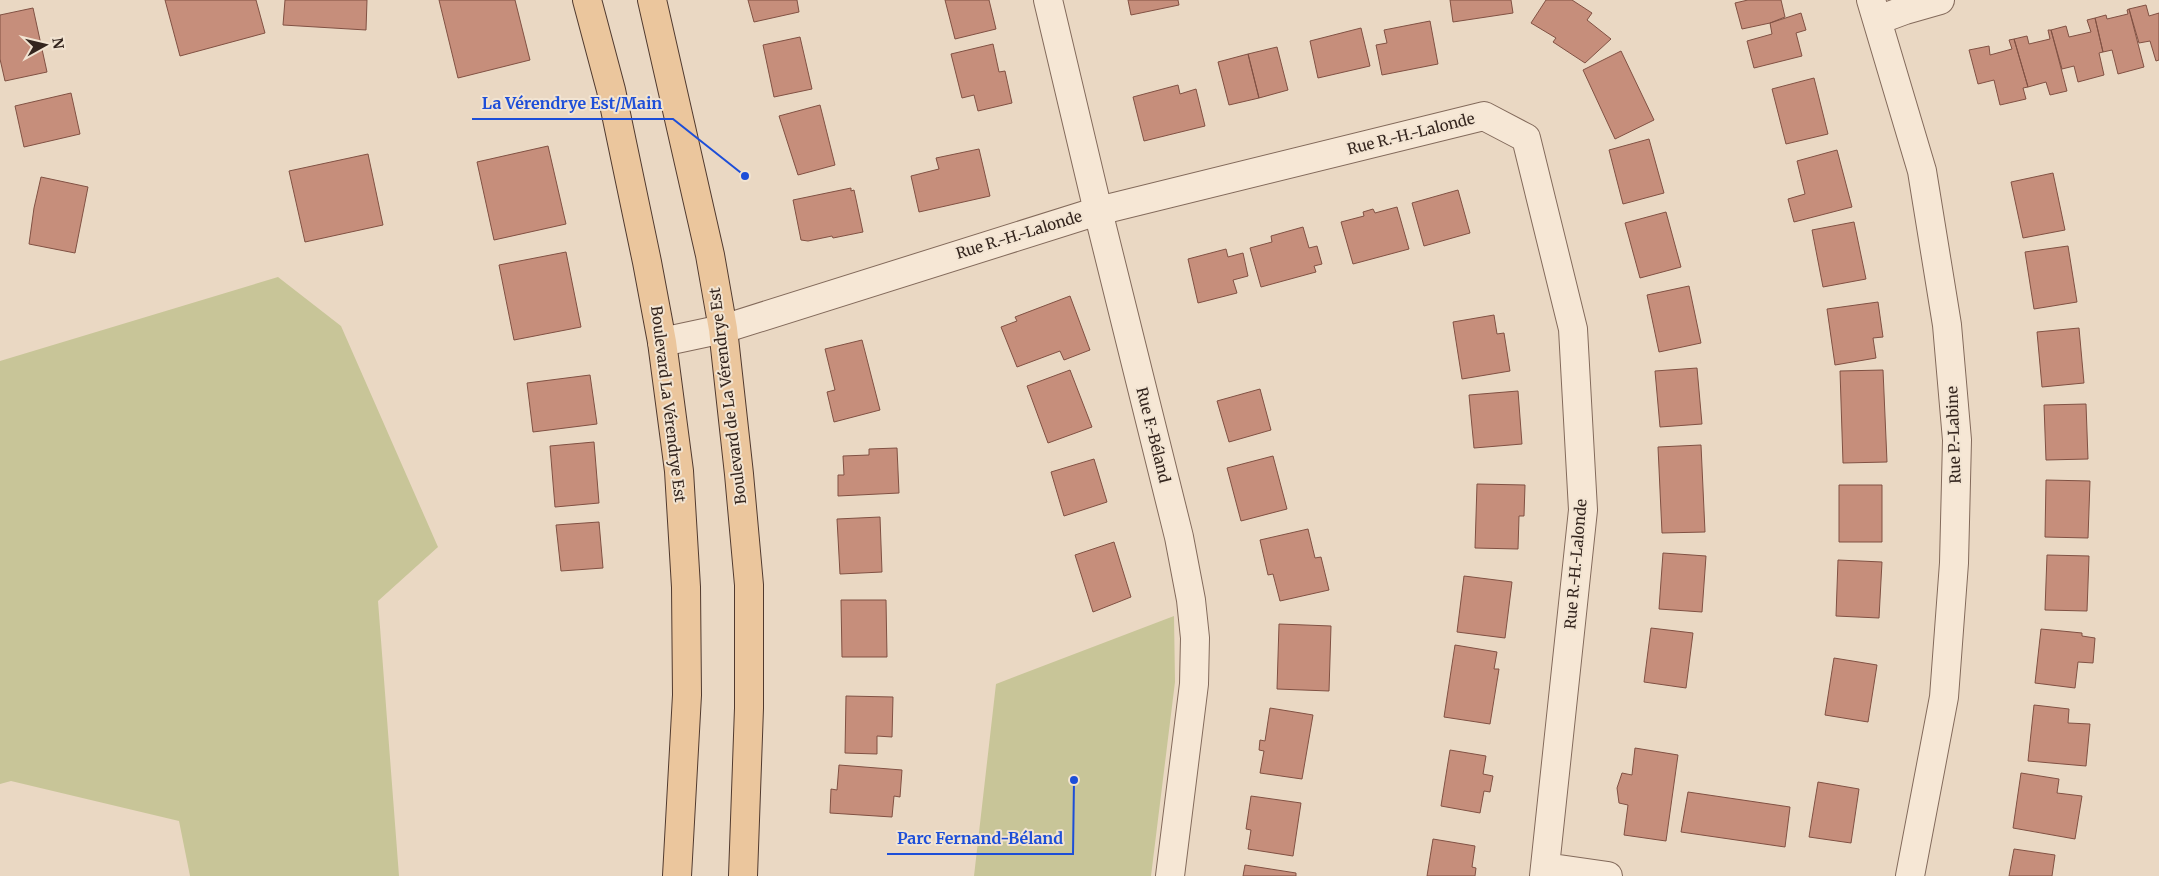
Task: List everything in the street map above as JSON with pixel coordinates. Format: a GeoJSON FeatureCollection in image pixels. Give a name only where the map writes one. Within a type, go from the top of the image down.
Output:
{"type":"FeatureCollection","features":[{"type":"Feature","properties":{"kind":"main road","name":"Boulevard La Vérendrye Est"},"geometry":{"type":"LineString","coordinates":[[587,0],[611,90],[647,262],[662,342],[679,471],[686,587],[687,695],[676,876]]}},
{"type":"Feature","properties":{"kind":"main road","name":"Boulevard de La Vérendrye Est"},"geometry":{"type":"LineString","coordinates":[[652,0],[710,256],[723,329],[739,474],[749,586],[749,708],[743,876]]}},
{"type":"Feature","properties":{"kind":"street","name":"Rue F.-Béland"},"geometry":{"type":"LineString","coordinates":[[1048,0],[1179,538],[1191,600],[1195,638],[1194,684],[1170,876]]}},
{"type":"Feature","properties":{"kind":"street"},"geometry":{"type":"LineString","coordinates":[[1874,10],[1905,10],[1940,0]]}},
{"type":"Feature","properties":{"kind":"street","name":"Rue P.-Labine"},"geometry":{"type":"LineString","coordinates":[[1874,10],[1922,172],[1947,325],[1957,440],[1954,563],[1944,697],[1910,876]]}},
{"type":"Feature","properties":{"kind":"street","name":"Rue R.-H.-Lalonde"},"geometry":{"type":"LineString","coordinates":[[662,342],[723,329],[1098,211],[1484,116],[1526,138],[1573,329],[1583,510],[1545,872]]}},
{"type":"Feature","properties":{"kind":"street"},"geometry":{"type":"LineString","coordinates":[[1545,872],[1608,876]]}},
{"type":"Feature","properties":{"kind":"shaded area"},"geometry":{"type":"Polygon","coordinates":[[[278,277],[341,326],[438,547],[378,601],[399,876],[190,876],[179,821],[11,781],[0,784],[0,361],[278,277]]]}},
{"type":"Feature","properties":{"kind":"shaded area"},"geometry":{"type":"Polygon","coordinates":[[[1174,616],[1175,682],[1151,876],[974,876],[996,684],[1174,616]]]}},
{"type":"Feature","properties":{"kind":"building"},"geometry":{"type":"Polygon","coordinates":[[[165,0],[256,0],[265,33],[180,56],[165,0]]]}},
{"type":"Feature","properties":{"kind":"building"},"geometry":{"type":"Polygon","coordinates":[[[285,0],[367,0],[366,30],[283,25],[285,0]]]}},
{"type":"Feature","properties":{"kind":"building"},"geometry":{"type":"Polygon","coordinates":[[[439,0],[515,0],[530,60],[458,78],[439,0]]]}},
{"type":"Feature","properties":{"kind":"building"},"geometry":{"type":"Polygon","coordinates":[[[748,0],[797,0],[799,12],[754,22],[748,0]]]}},
{"type":"Feature","properties":{"kind":"building"},"geometry":{"type":"Polygon","coordinates":[[[945,0],[989,0],[996,29],[955,39],[945,0]]]}},
{"type":"Feature","properties":{"kind":"building"},"geometry":{"type":"Polygon","coordinates":[[[1128,0],[1178,0],[1179,5],[1131,15],[1128,0]]]}},
{"type":"Feature","properties":{"kind":"building"},"geometry":{"type":"Polygon","coordinates":[[[1450,0],[1511,0],[1513,13],[1453,22],[1450,0]]]}},
{"type":"Feature","properties":{"kind":"building"},"geometry":{"type":"Polygon","coordinates":[[[1546,0],[1572,0],[1592,13],[1587,20],[1611,39],[1585,63],[1553,42],[1556,38],[1531,23],[1546,0]]]}},
{"type":"Feature","properties":{"kind":"building"},"geometry":{"type":"Polygon","coordinates":[[[1748,0],[1781,0],[1785,17],[1770,23],[1742,29],[1735,3],[1748,0]]]}},
{"type":"Feature","properties":{"kind":"building"},"geometry":{"type":"Polygon","coordinates":[[[2146,5],[2149,16],[2159,13],[2159,60],[2156,61],[2150,41],[2139,43],[2129,9],[2146,5]]]}},
{"type":"Feature","properties":{"kind":"building"},"geometry":{"type":"Polygon","coordinates":[[[33,8],[47,72],[5,81],[0,59],[0,15],[33,8]]]}},
{"type":"Feature","properties":{"kind":"building"},"geometry":{"type":"Polygon","coordinates":[[[2129,9],[2144,67],[2118,74],[2112,50],[2103,52],[2095,18],[2106,15],[2107,19],[2128,14],[2127,10],[2129,9]]]}},
{"type":"Feature","properties":{"kind":"building"},"geometry":{"type":"Polygon","coordinates":[[[1801,13],[1806,30],[1796,33],[1802,56],[1754,68],[1747,41],[1772,34],[1770,23],[1801,13]]]}},
{"type":"Feature","properties":{"kind":"building"},"geometry":{"type":"Polygon","coordinates":[[[2095,18],[2103,52],[2099,53],[2104,75],[2078,82],[2074,66],[2062,69],[2051,30],[2066,26],[2069,37],[2091,32],[2087,20],[2095,18]]]}},
{"type":"Feature","properties":{"kind":"building"},"geometry":{"type":"Polygon","coordinates":[[[1430,21],[1438,64],[1382,75],[1376,45],[1387,43],[1384,30],[1430,21]]]}},
{"type":"Feature","properties":{"kind":"building"},"geometry":{"type":"Polygon","coordinates":[[[1361,28],[1370,66],[1318,78],[1310,41],[1361,28]]]}},
{"type":"Feature","properties":{"kind":"building"},"geometry":{"type":"Polygon","coordinates":[[[2048,30],[2051,30],[2067,91],[2050,95],[2046,82],[2028,87],[2014,39],[2027,36],[2029,44],[2050,39],[2048,30]]]}},
{"type":"Feature","properties":{"kind":"building"},"geometry":{"type":"Polygon","coordinates":[[[800,37],[812,89],[774,97],[763,45],[800,37]]]}},
{"type":"Feature","properties":{"kind":"building"},"geometry":{"type":"Polygon","coordinates":[[[2014,39],[2028,87],[2023,88],[2026,99],[2000,105],[1994,80],[1978,84],[1969,50],[1989,46],[1990,55],[2012,49],[2009,40],[2014,39]]]}},
{"type":"Feature","properties":{"kind":"building"},"geometry":{"type":"Polygon","coordinates":[[[993,44],[999,72],[1005,71],[1012,103],[978,111],[974,95],[962,98],[951,54],[993,44]]]}},
{"type":"Feature","properties":{"kind":"building"},"geometry":{"type":"Polygon","coordinates":[[[1277,47],[1288,90],[1259,98],[1248,54],[1277,47]]]}},
{"type":"Feature","properties":{"kind":"building"},"geometry":{"type":"Polygon","coordinates":[[[1621,51],[1654,120],[1615,139],[1583,70],[1621,51]]]}},
{"type":"Feature","properties":{"kind":"building"},"geometry":{"type":"Polygon","coordinates":[[[1248,54],[1259,98],[1229,105],[1218,62],[1248,54]]]}},
{"type":"Feature","properties":{"kind":"building"},"geometry":{"type":"Polygon","coordinates":[[[1814,78],[1828,134],[1786,144],[1772,89],[1814,78]]]}},
{"type":"Feature","properties":{"kind":"building"},"geometry":{"type":"Polygon","coordinates":[[[1178,85],[1180,94],[1196,89],[1205,126],[1144,141],[1133,97],[1178,85]]]}},
{"type":"Feature","properties":{"kind":"building"},"geometry":{"type":"Polygon","coordinates":[[[71,93],[80,134],[24,147],[15,106],[71,93]]]}},
{"type":"Feature","properties":{"kind":"building"},"geometry":{"type":"Polygon","coordinates":[[[820,105],[835,165],[798,175],[779,116],[820,105]]]}},
{"type":"Feature","properties":{"kind":"building"},"geometry":{"type":"Polygon","coordinates":[[[1649,139],[1664,193],[1623,204],[1609,150],[1649,139]]]}},
{"type":"Feature","properties":{"kind":"building"},"geometry":{"type":"Polygon","coordinates":[[[548,146],[566,224],[494,240],[477,162],[548,146]]]}},
{"type":"Feature","properties":{"kind":"building"},"geometry":{"type":"Polygon","coordinates":[[[979,149],[990,196],[919,212],[911,176],[939,169],[936,158],[979,149]]]}},
{"type":"Feature","properties":{"kind":"building"},"geometry":{"type":"Polygon","coordinates":[[[1837,150],[1852,207],[1794,222],[1788,199],[1805,194],[1797,161],[1837,150]]]}},
{"type":"Feature","properties":{"kind":"building"},"geometry":{"type":"Polygon","coordinates":[[[368,154],[383,225],[305,242],[289,171],[368,154]]]}},
{"type":"Feature","properties":{"kind":"building"},"geometry":{"type":"Polygon","coordinates":[[[2053,173],[2065,230],[2023,238],[2011,182],[2053,173]]]}},
{"type":"Feature","properties":{"kind":"building"},"geometry":{"type":"Polygon","coordinates":[[[41,177],[88,187],[75,253],[29,244],[41,177]]]}},
{"type":"Feature","properties":{"kind":"building"},"geometry":{"type":"Polygon","coordinates":[[[851,188],[851,191],[854,190],[863,232],[833,238],[832,236],[808,241],[801,240],[793,200],[851,188]]]}},
{"type":"Feature","properties":{"kind":"building"},"geometry":{"type":"Polygon","coordinates":[[[1458,190],[1470,233],[1424,246],[1412,203],[1458,190]]]}},
{"type":"Feature","properties":{"kind":"building"},"geometry":{"type":"Polygon","coordinates":[[[1397,207],[1409,249],[1353,264],[1341,222],[1364,216],[1363,212],[1373,209],[1375,213],[1397,207]]]}},
{"type":"Feature","properties":{"kind":"building"},"geometry":{"type":"Polygon","coordinates":[[[1666,212],[1681,267],[1640,278],[1625,223],[1666,212]]]}},
{"type":"Feature","properties":{"kind":"building"},"geometry":{"type":"Polygon","coordinates":[[[1854,222],[1866,279],[1823,287],[1812,230],[1854,222]]]}},
{"type":"Feature","properties":{"kind":"building"},"geometry":{"type":"Polygon","coordinates":[[[1303,227],[1309,248],[1317,246],[1322,264],[1314,266],[1316,272],[1261,287],[1250,248],[1272,242],[1271,236],[1303,227]]]}},
{"type":"Feature","properties":{"kind":"building"},"geometry":{"type":"Polygon","coordinates":[[[2068,246],[2077,302],[2034,309],[2025,252],[2068,246]]]}},
{"type":"Feature","properties":{"kind":"building"},"geometry":{"type":"Polygon","coordinates":[[[1226,249],[1228,257],[1243,253],[1248,276],[1233,280],[1237,293],[1198,303],[1188,259],[1226,249]]]}},
{"type":"Feature","properties":{"kind":"building"},"geometry":{"type":"Polygon","coordinates":[[[566,252],[581,327],[514,340],[499,265],[566,252]]]}},
{"type":"Feature","properties":{"kind":"building"},"geometry":{"type":"Polygon","coordinates":[[[1689,286],[1701,343],[1659,352],[1647,295],[1689,286]]]}},
{"type":"Feature","properties":{"kind":"building"},"geometry":{"type":"Polygon","coordinates":[[[1070,296],[1090,350],[1064,360],[1060,351],[1017,367],[1001,327],[1017,321],[1015,317],[1070,296]]]}},
{"type":"Feature","properties":{"kind":"building"},"geometry":{"type":"Polygon","coordinates":[[[1878,302],[1883,337],[1873,338],[1876,358],[1835,365],[1827,309],[1878,302]]]}},
{"type":"Feature","properties":{"kind":"building"},"geometry":{"type":"Polygon","coordinates":[[[1494,315],[1497,334],[1504,333],[1510,371],[1462,379],[1453,322],[1494,315]]]}},
{"type":"Feature","properties":{"kind":"building"},"geometry":{"type":"Polygon","coordinates":[[[2079,328],[2084,383],[2042,387],[2037,332],[2079,328]]]}},
{"type":"Feature","properties":{"kind":"building"},"geometry":{"type":"Polygon","coordinates":[[[862,340],[880,410],[834,422],[827,392],[835,390],[825,349],[862,340]]]}},
{"type":"Feature","properties":{"kind":"building"},"geometry":{"type":"Polygon","coordinates":[[[1697,368],[1702,424],[1660,427],[1655,371],[1697,368]]]}},
{"type":"Feature","properties":{"kind":"building"},"geometry":{"type":"Polygon","coordinates":[[[1070,370],[1092,427],[1048,443],[1027,386],[1070,370]]]}},
{"type":"Feature","properties":{"kind":"building"},"geometry":{"type":"Polygon","coordinates":[[[1883,370],[1887,462],[1843,463],[1840,371],[1883,370]]]}},
{"type":"Feature","properties":{"kind":"building"},"geometry":{"type":"Polygon","coordinates":[[[590,375],[597,424],[533,432],[527,383],[590,375]]]}},
{"type":"Feature","properties":{"kind":"building"},"geometry":{"type":"Polygon","coordinates":[[[1260,389],[1271,430],[1229,442],[1217,401],[1260,389]]]}},
{"type":"Feature","properties":{"kind":"building"},"geometry":{"type":"Polygon","coordinates":[[[1518,391],[1522,444],[1474,448],[1469,395],[1518,391]]]}},
{"type":"Feature","properties":{"kind":"building"},"geometry":{"type":"Polygon","coordinates":[[[2086,404],[2088,459],[2046,460],[2044,405],[2086,404]]]}},
{"type":"Feature","properties":{"kind":"building"},"geometry":{"type":"Polygon","coordinates":[[[594,442],[599,503],[555,507],[550,446],[594,442]]]}},
{"type":"Feature","properties":{"kind":"building"},"geometry":{"type":"Polygon","coordinates":[[[1701,445],[1705,532],[1662,533],[1658,447],[1701,445]]]}},
{"type":"Feature","properties":{"kind":"building"},"geometry":{"type":"Polygon","coordinates":[[[897,448],[899,493],[838,496],[838,475],[844,475],[843,456],[869,455],[869,449],[897,448]]]}},
{"type":"Feature","properties":{"kind":"building"},"geometry":{"type":"Polygon","coordinates":[[[1273,456],[1287,509],[1241,521],[1227,468],[1273,456]]]}},
{"type":"Feature","properties":{"kind":"building"},"geometry":{"type":"Polygon","coordinates":[[[1094,459],[1107,502],[1064,516],[1051,472],[1094,459]]]}},
{"type":"Feature","properties":{"kind":"building"},"geometry":{"type":"Polygon","coordinates":[[[2046,480],[2090,481],[2088,538],[2045,537],[2046,480]]]}},
{"type":"Feature","properties":{"kind":"building"},"geometry":{"type":"Polygon","coordinates":[[[1477,484],[1525,485],[1524,516],[1519,516],[1518,549],[1475,548],[1477,484]]]}},
{"type":"Feature","properties":{"kind":"building"},"geometry":{"type":"Polygon","coordinates":[[[1839,485],[1882,485],[1882,542],[1839,542],[1839,485]]]}},
{"type":"Feature","properties":{"kind":"building"},"geometry":{"type":"Polygon","coordinates":[[[880,517],[882,572],[840,574],[837,519],[880,517]]]}},
{"type":"Feature","properties":{"kind":"building"},"geometry":{"type":"Polygon","coordinates":[[[599,522],[603,568],[561,571],[556,525],[599,522]]]}},
{"type":"Feature","properties":{"kind":"building"},"geometry":{"type":"Polygon","coordinates":[[[1308,529],[1315,558],[1321,557],[1329,590],[1280,601],[1273,574],[1268,575],[1260,540],[1308,529]]]}},
{"type":"Feature","properties":{"kind":"building"},"geometry":{"type":"Polygon","coordinates":[[[1114,542],[1131,597],[1093,612],[1075,555],[1114,542]]]}},
{"type":"Feature","properties":{"kind":"building"},"geometry":{"type":"Polygon","coordinates":[[[1663,553],[1706,556],[1702,612],[1659,609],[1663,553]]]}},
{"type":"Feature","properties":{"kind":"building"},"geometry":{"type":"Polygon","coordinates":[[[2047,555],[2089,556],[2087,611],[2045,610],[2047,555]]]}},
{"type":"Feature","properties":{"kind":"building"},"geometry":{"type":"Polygon","coordinates":[[[1838,560],[1882,562],[1879,618],[1836,616],[1838,560]]]}},
{"type":"Feature","properties":{"kind":"building"},"geometry":{"type":"Polygon","coordinates":[[[1464,576],[1512,582],[1505,638],[1457,632],[1464,576]]]}},
{"type":"Feature","properties":{"kind":"building"},"geometry":{"type":"Polygon","coordinates":[[[841,600],[886,600],[887,657],[842,657],[841,600]]]}},
{"type":"Feature","properties":{"kind":"building"},"geometry":{"type":"Polygon","coordinates":[[[1279,624],[1331,626],[1329,691],[1277,689],[1279,624]]]}},
{"type":"Feature","properties":{"kind":"building"},"geometry":{"type":"Polygon","coordinates":[[[1651,628],[1693,633],[1686,688],[1644,682],[1651,628]]]}},
{"type":"Feature","properties":{"kind":"building"},"geometry":{"type":"Polygon","coordinates":[[[2041,629],[2082,633],[2082,636],[2095,638],[2093,663],[2078,662],[2075,688],[2035,683],[2041,629]]]}},
{"type":"Feature","properties":{"kind":"building"},"geometry":{"type":"Polygon","coordinates":[[[1455,645],[1497,652],[1494,669],[1499,669],[1490,724],[1444,717],[1455,645]]]}},
{"type":"Feature","properties":{"kind":"building"},"geometry":{"type":"Polygon","coordinates":[[[1834,658],[1877,665],[1868,722],[1825,715],[1834,658]]]}},
{"type":"Feature","properties":{"kind":"building"},"geometry":{"type":"Polygon","coordinates":[[[846,696],[893,697],[892,737],[877,736],[877,754],[845,753],[846,696]]]}},
{"type":"Feature","properties":{"kind":"building"},"geometry":{"type":"Polygon","coordinates":[[[2034,705],[2069,709],[2068,723],[2090,724],[2086,766],[2028,761],[2034,705]]]}},
{"type":"Feature","properties":{"kind":"building"},"geometry":{"type":"Polygon","coordinates":[[[1270,708],[1313,715],[1302,779],[1260,773],[1264,751],[1259,750],[1260,740],[1265,741],[1270,708]]]}},
{"type":"Feature","properties":{"kind":"building"},"geometry":{"type":"Polygon","coordinates":[[[1635,748],[1678,755],[1666,841],[1624,835],[1628,805],[1619,803],[1617,788],[1622,773],[1632,775],[1635,748]]]}},
{"type":"Feature","properties":{"kind":"building"},"geometry":{"type":"Polygon","coordinates":[[[1450,750],[1486,756],[1483,774],[1493,776],[1490,792],[1484,791],[1480,813],[1441,806],[1450,750]]]}},
{"type":"Feature","properties":{"kind":"building"},"geometry":{"type":"Polygon","coordinates":[[[839,765],[902,770],[900,797],[894,796],[892,817],[830,813],[831,789],[837,790],[839,765]]]}},
{"type":"Feature","properties":{"kind":"building"},"geometry":{"type":"Polygon","coordinates":[[[2021,773],[2059,779],[2057,793],[2082,796],[2075,839],[2013,828],[2021,773]]]}},
{"type":"Feature","properties":{"kind":"building"},"geometry":{"type":"Polygon","coordinates":[[[1818,782],[1859,789],[1851,843],[1809,837],[1818,782]]]}},
{"type":"Feature","properties":{"kind":"building"},"geometry":{"type":"Polygon","coordinates":[[[1688,792],[1790,807],[1785,847],[1681,832],[1688,792]]]}},
{"type":"Feature","properties":{"kind":"building"},"geometry":{"type":"Polygon","coordinates":[[[1251,796],[1301,803],[1293,856],[1248,849],[1251,830],[1246,829],[1251,796]]]}},
{"type":"Feature","properties":{"kind":"building"},"geometry":{"type":"Polygon","coordinates":[[[1433,839],[1475,846],[1472,867],[1476,868],[1475,876],[1427,876],[1433,839]]]}},
{"type":"Feature","properties":{"kind":"building"},"geometry":{"type":"Polygon","coordinates":[[[2014,849],[2055,855],[2052,876],[2009,876],[2014,849]]]}},
{"type":"Feature","properties":{"kind":"building"},"geometry":{"type":"Polygon","coordinates":[[[1245,865],[1296,873],[1296,876],[1243,876],[1245,865]]]}},
{"type":"Feature","properties":{"kind":"place","name":"La Vérendrye Est/Main"},"geometry":{"type":"Point","coordinates":[745,176]}},
{"type":"Feature","properties":{"kind":"place","name":"Parc Fernand-Béland"},"geometry":{"type":"Point","coordinates":[1074,780]}}]}
